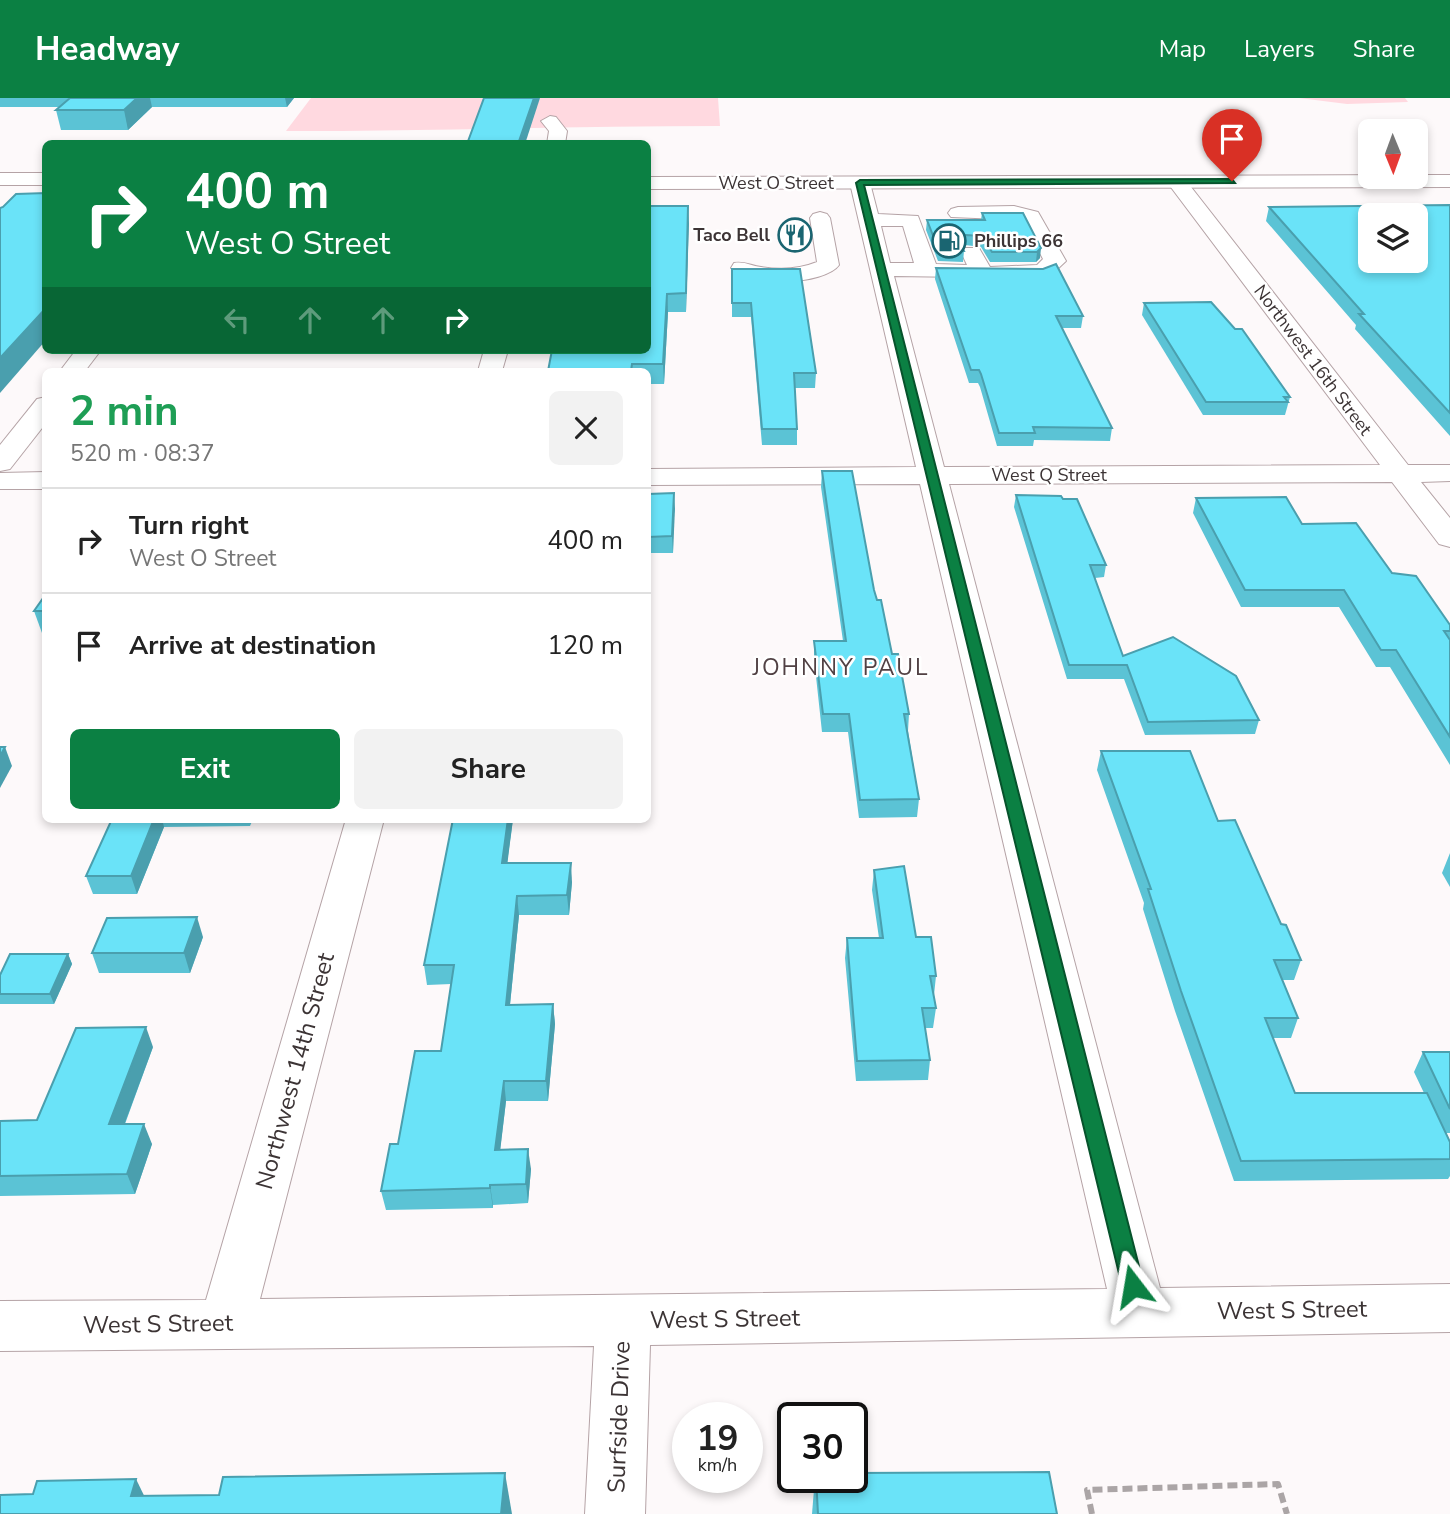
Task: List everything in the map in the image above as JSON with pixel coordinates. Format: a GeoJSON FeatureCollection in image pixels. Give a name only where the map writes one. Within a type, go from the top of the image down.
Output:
{"type":"FeatureCollection","features":[{"type":"Feature","properties":{"kind":"street"},"geometry":{"type":"LineString","coordinates":[[550,121],[558,131],[557,140]]}},
{"type":"Feature","properties":{"kind":"street"},"geometry":{"type":"LineString","coordinates":[[0,179],[42,179]]}},
{"type":"Feature","properties":{"kind":"street","name":"West O Street"},"geometry":{"type":"LineString","coordinates":[[651,183],[1450,181]]}},
{"type":"Feature","properties":{"kind":"street","name":"Northwest 16th Street"},"geometry":{"type":"LineString","coordinates":[[1177,182],[1450,538]]}},
{"type":"Feature","properties":{"kind":"street"},"geometry":{"type":"LineString","coordinates":[[860,183],[1139,1312]]}},
{"type":"Feature","properties":{"kind":"street"},"geometry":{"type":"LineString","coordinates":[[0,191],[42,191]]}},
{"type":"Feature","properties":{"kind":"street"},"geometry":{"type":"LineString","coordinates":[[869,220],[961,221],[1014,212],[1031,216],[1055,261],[1042,271],[981,272],[960,258],[927,269],[881,269]]}},
{"type":"Feature","properties":{"kind":"street"},"geometry":{"type":"LineString","coordinates":[[743,268],[759,274],[804,274],[828,265],[820,218]]}},
{"type":"Feature","properties":{"kind":"street"},"geometry":{"type":"LineString","coordinates":[[911,220],[927,269]]}},
{"type":"Feature","properties":{"kind":"street"},"geometry":{"type":"LineString","coordinates":[[74,368],[86,354]]}},
{"type":"Feature","properties":{"kind":"street"},"geometry":{"type":"LineString","coordinates":[[0,463],[42,410]]}},
{"type":"Feature","properties":{"kind":"street","name":"West Q Street"},"geometry":{"type":"LineString","coordinates":[[651,477],[1450,473]]}},
{"type":"Feature","properties":{"kind":"street"},"geometry":{"type":"LineString","coordinates":[[0,481],[42,480]]}},
{"type":"Feature","properties":{"kind":"street","name":"Northwest 14th Street"},"geometry":{"type":"LineString","coordinates":[[227,1323],[364,823]]}},
{"type":"Feature","properties":{"kind":"street","name":"West S Street"},"geometry":{"type":"LineString","coordinates":[[0,1326],[624,1321],[1450,1308]]}},
{"type":"Feature","properties":{"kind":"street","name":"Surfside Drive"},"geometry":{"type":"LineString","coordinates":[[615,1514],[624,1321]]}},
{"type":"Feature","properties":{"kind":"path"},"geometry":{"type":"LineString","coordinates":[[1092,1514],[1087,1490],[1278,1485],[1287,1514]]}},
{"type":"Feature","properties":{"kind":"shaded area"},"geometry":{"type":"Polygon","coordinates":[[[311,98],[718,98],[720,126],[286,131],[311,98]]]}},
{"type":"Feature","properties":{"kind":"shaded area"},"geometry":{"type":"Polygon","coordinates":[[[1299,98],[1405,98],[1408,102],[1347,104],[1299,98]]]}},
{"type":"Feature","properties":{"kind":"building"},"geometry":{"type":"Polygon","coordinates":[[[70,98],[137,98],[124,110],[56,110],[70,98]]]}},
{"type":"Feature","properties":{"kind":"building"},"geometry":{"type":"Polygon","coordinates":[[[484,98],[534,98],[519,140],[468,140],[484,98]]]}},
{"type":"Feature","properties":{"kind":"building"},"geometry":{"type":"Polygon","coordinates":[[[42,193],[42,312],[0,358],[0,208],[16,194],[42,193]]]}},
{"type":"Feature","properties":{"kind":"building"},"geometry":{"type":"Polygon","coordinates":[[[1428,205],[1450,205],[1450,413],[1359,314],[1364,314],[1269,207],[1358,206],[1358,273],[1428,273],[1428,205]]]}},
{"type":"Feature","properties":{"kind":"building"},"geometry":{"type":"Polygon","coordinates":[[[651,206],[688,206],[686,293],[667,294],[663,364],[632,364],[631,368],[549,368],[551,354],[651,354],[651,206]]]}},
{"type":"Feature","properties":{"kind":"building"},"geometry":{"type":"Polygon","coordinates":[[[982,213],[1023,213],[1041,248],[1037,252],[992,252],[982,236],[966,235],[959,241],[964,251],[939,251],[927,220],[985,220],[982,213]]]}},
{"type":"Feature","properties":{"kind":"building"},"geometry":{"type":"Polygon","coordinates":[[[1056,264],[1083,316],[1056,316],[1112,428],[1033,427],[1035,433],[999,433],[981,374],[979,370],[971,370],[936,268],[1043,269],[1056,264]]]}},
{"type":"Feature","properties":{"kind":"building"},"geometry":{"type":"Polygon","coordinates":[[[732,269],[800,269],[816,373],[794,373],[797,429],[762,429],[751,303],[732,303],[732,269]]]}},
{"type":"Feature","properties":{"kind":"building"},"geometry":{"type":"Polygon","coordinates":[[[1211,302],[1235,329],[1242,329],[1290,397],[1284,397],[1288,402],[1206,402],[1144,303],[1211,302]]]}},
{"type":"Feature","properties":{"kind":"building"},"geometry":{"type":"Polygon","coordinates":[[[822,471],[852,471],[874,590],[877,600],[881,600],[892,654],[898,654],[909,714],[904,714],[919,799],[860,800],[849,714],[823,714],[814,641],[846,641],[822,471]]]}},
{"type":"Feature","properties":{"kind":"building"},"geometry":{"type":"Polygon","coordinates":[[[674,493],[672,536],[651,537],[651,494],[674,493]]]}},
{"type":"Feature","properties":{"kind":"building"},"geometry":{"type":"Polygon","coordinates":[[[1016,495],[1077,499],[1106,565],[1090,565],[1123,656],[1173,637],[1236,676],[1259,720],[1148,722],[1127,665],[1069,665],[1016,495]]]}},
{"type":"Feature","properties":{"kind":"building"},"geometry":{"type":"Polygon","coordinates":[[[1286,497],[1302,524],[1356,523],[1392,573],[1416,576],[1450,625],[1450,631],[1444,631],[1450,640],[1450,737],[1396,650],[1381,650],[1344,590],[1245,590],[1196,498],[1286,497]]]}},
{"type":"Feature","properties":{"kind":"building"},"geometry":{"type":"Polygon","coordinates":[[[42,600],[42,611],[34,611],[42,600]]]}},
{"type":"Feature","properties":{"kind":"building"},"geometry":{"type":"Polygon","coordinates":[[[1101,751],[1190,751],[1218,821],[1235,820],[1281,924],[1286,925],[1301,960],[1274,960],[1298,1018],[1265,1018],[1295,1093],[1427,1093],[1450,1142],[1450,1159],[1241,1161],[1181,991],[1148,889],[1151,889],[1101,751]]]}},
{"type":"Feature","properties":{"kind":"building"},"geometry":{"type":"Polygon","coordinates":[[[110,823],[152,823],[131,876],[86,876],[110,823]]]}},
{"type":"Feature","properties":{"kind":"building"},"geometry":{"type":"Polygon","coordinates":[[[452,823],[507,823],[502,863],[571,863],[567,895],[517,896],[506,1005],[553,1004],[546,1081],[504,1081],[495,1150],[528,1149],[526,1184],[490,1185],[490,1188],[381,1191],[390,1144],[398,1144],[415,1051],[441,1051],[454,965],[424,965],[452,823]]]}},
{"type":"Feature","properties":{"kind":"building"},"geometry":{"type":"Polygon","coordinates":[[[904,866],[916,937],[931,937],[936,976],[930,976],[936,1008],[922,1008],[930,1060],[857,1061],[847,938],[883,938],[874,870],[904,866]]]}},
{"type":"Feature","properties":{"kind":"building"},"geometry":{"type":"Polygon","coordinates":[[[197,917],[184,953],[92,953],[107,918],[197,917]]]}},
{"type":"Feature","properties":{"kind":"building"},"geometry":{"type":"Polygon","coordinates":[[[10,954],[68,954],[50,994],[0,994],[0,975],[10,954]]]}},
{"type":"Feature","properties":{"kind":"building"},"geometry":{"type":"Polygon","coordinates":[[[146,1027],[109,1124],[144,1124],[127,1174],[0,1176],[0,1121],[37,1120],[76,1028],[146,1027]]]}},
{"type":"Feature","properties":{"kind":"building"},"geometry":{"type":"Polygon","coordinates":[[[1423,1052],[1450,1052],[1450,1109],[1423,1052]]]}},
{"type":"Feature","properties":{"kind":"building"},"geometry":{"type":"Polygon","coordinates":[[[1049,1472],[1057,1514],[818,1514],[817,1493],[868,1493],[868,1473],[1049,1472]]]}},
{"type":"Feature","properties":{"kind":"building"},"geometry":{"type":"Polygon","coordinates":[[[505,1473],[501,1514],[0,1514],[0,1495],[33,1494],[37,1481],[136,1479],[131,1496],[219,1495],[223,1477],[505,1473]]]}},
{"type":"Feature","properties":{"kind":"place","name":"Taco Bell"},"geometry":{"type":"Point","coordinates":[795,235]}},
{"type":"Feature","properties":{"kind":"place","name":"Phillips 66"},"geometry":{"type":"Point","coordinates":[949,241]}},
{"type":"Feature","properties":{"kind":"district","name":"JOHNNY PAUL"},"geometry":{"type":"Point","coordinates":[841,667]}},
{"type":"Feature","properties":{"kind":"route"},"geometry":{"type":"LineString","coordinates":[[1133,1286],[860,183],[1232,181]]}}]}
